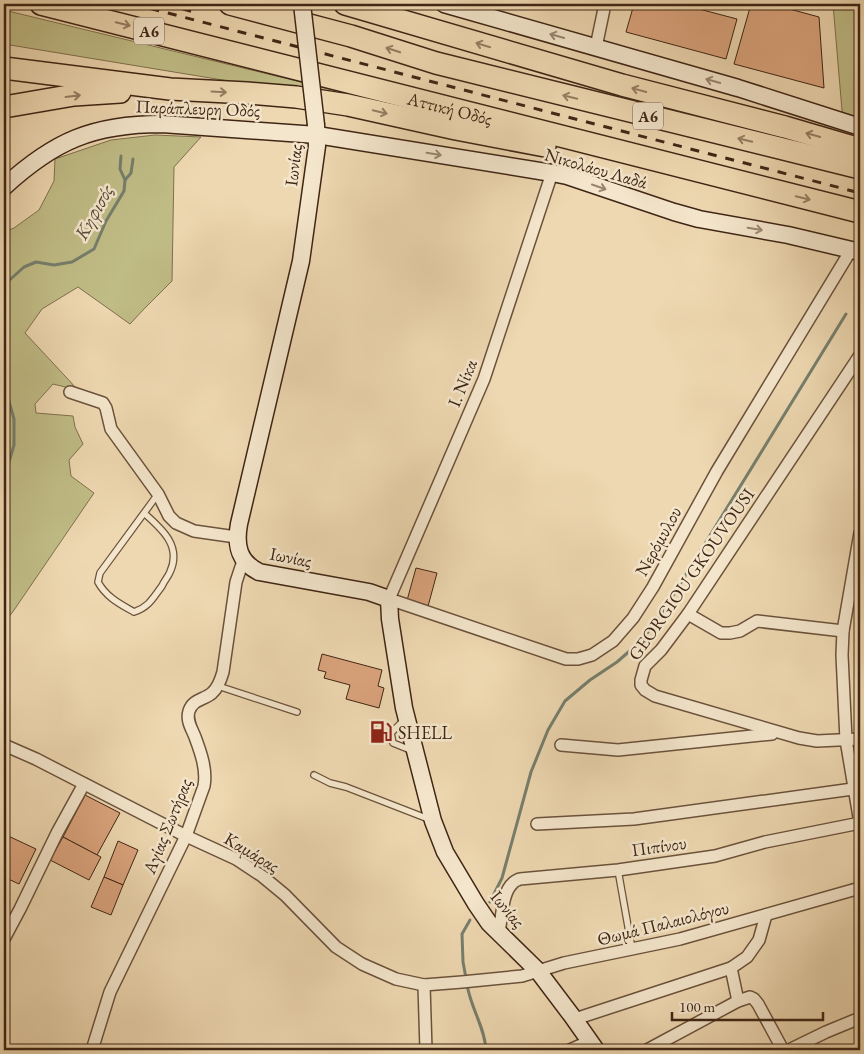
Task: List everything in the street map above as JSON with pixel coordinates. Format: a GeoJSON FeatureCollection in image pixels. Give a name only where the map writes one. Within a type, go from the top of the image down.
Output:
{"type":"FeatureCollection","features":[{"type":"Feature","properties":{"kind":"highway","name":"Αττική Οδός"},"geometry":{"type":"LineString","coordinates":[[41,4],[860,212]]}},
{"type":"Feature","properties":{"kind":"highway","name":"Α6"},"geometry":{"type":"LineString","coordinates":[[230,4],[350,36],[436,63],[860,168]]}},
{"type":"Feature","properties":{"kind":"highway"},"geometry":{"type":"LineString","coordinates":[[279,4],[294,9],[350,36]]}},
{"type":"Feature","properties":{"kind":"highway"},"geometry":{"type":"LineString","coordinates":[[345,4],[622,85],[785,127],[860,149]]}},
{"type":"Feature","properties":{"kind":"highway"},"geometry":{"type":"LineString","coordinates":[[4,68],[170,89],[267,95],[348,105],[456,129],[574,151],[654,160]]}},
{"type":"Feature","properties":{"kind":"highway"},"geometry":{"type":"LineString","coordinates":[[4,107],[74,95],[170,89]]}},
{"type":"Feature","properties":{"kind":"street","name":"Ιωνίας"},"geometry":{"type":"LineString","coordinates":[[302,4],[317,130],[317,146],[301,261],[236,537],[244,561],[254,569],[266,574],[369,592],[390,599],[390,619],[406,718],[433,821],[445,852],[476,904],[494,927],[538,971],[593,1045]]}},
{"type":"Feature","properties":{"kind":"street"},"geometry":{"type":"LineString","coordinates":[[444,4],[738,88],[859,125]]}},
{"type":"Feature","properties":{"kind":"street"},"geometry":{"type":"LineString","coordinates":[[596,47],[605,4]]}},
{"type":"Feature","properties":{"kind":"street","name":"Παράπλευρη Οδός"},"geometry":{"type":"LineString","coordinates":[[4,187],[33,162],[59,146],[87,134],[115,127],[137,124],[162,124],[317,130]]}},
{"type":"Feature","properties":{"kind":"street","name":"Νικολάου Λαδά"},"geometry":{"type":"LineString","coordinates":[[317,130],[567,176],[699,220],[788,235],[856,251]]}},
{"type":"Feature","properties":{"kind":"street","name":"Ι. Νίκα"},"geometry":{"type":"LineString","coordinates":[[390,599],[484,379],[552,173]]}},
{"type":"Feature","properties":{"kind":"street","name":"Νερόμυλου"},"geometry":{"type":"LineString","coordinates":[[390,599],[566,659],[578,659],[592,655],[613,641],[633,618],[653,587],[717,471],[856,251]]}},
{"type":"Feature","properties":{"kind":"street","name":"GEORGIOU GKOUVOUSI"},"geometry":{"type":"LineString","coordinates":[[860,355],[688,614],[661,650],[645,666],[641,680],[641,685],[645,690],[655,696],[781,734],[817,741],[860,739]]}},
{"type":"Feature","properties":{"kind":"street"},"geometry":{"type":"LineString","coordinates":[[70,392],[103,403],[111,429],[158,494],[169,516],[176,523],[194,531],[236,537]]}},
{"type":"Feature","properties":{"kind":"street"},"geometry":{"type":"LineString","coordinates":[[860,533],[855,592],[843,631],[842,655],[846,740],[858,789],[860,823]]}},
{"type":"Feature","properties":{"kind":"street"},"geometry":{"type":"LineString","coordinates":[[218,686],[223,672],[236,582],[244,561]]}},
{"type":"Feature","properties":{"kind":"street"},"geometry":{"type":"LineString","coordinates":[[688,614],[721,633],[740,631],[757,621],[843,631]]}},
{"type":"Feature","properties":{"kind":"street","name":"Αγίας Σωτήρας"},"geometry":{"type":"LineString","coordinates":[[92,1050],[110,992],[186,836],[204,786],[206,778],[204,767],[200,750],[188,721],[188,713],[196,700],[213,692],[218,686]]}},
{"type":"Feature","properties":{"kind":"street"},"geometry":{"type":"LineString","coordinates":[[561,746],[618,750],[745,736],[781,734]]}},
{"type":"Feature","properties":{"kind":"street","name":"Καμάρας"},"geometry":{"type":"LineString","coordinates":[[4,745],[36,759],[186,836],[236,859],[262,876],[285,895],[336,947],[362,964],[396,979],[424,985],[467,982]]}},
{"type":"Feature","properties":{"kind":"street"},"geometry":{"type":"LineString","coordinates":[[4,939],[84,784]]}},
{"type":"Feature","properties":{"kind":"street"},"geometry":{"type":"LineString","coordinates":[[537,824],[634,818],[858,789]]}},
{"type":"Feature","properties":{"kind":"street","name":"Πιπίνου"},"geometry":{"type":"LineString","coordinates":[[494,927],[508,889],[513,882],[520,879],[618,870],[715,856],[765,842],[860,823]]}},
{"type":"Feature","properties":{"kind":"street","name":"Θωμά Παλαιολόγου"},"geometry":{"type":"LineString","coordinates":[[467,982],[522,976],[564,963],[680,940],[860,888]]}},
{"type":"Feature","properties":{"kind":"street"},"geometry":{"type":"LineString","coordinates":[[574,1019],[612,1005],[731,968],[747,957],[759,940],[766,915]]}},
{"type":"Feature","properties":{"kind":"street"},"geometry":{"type":"LineString","coordinates":[[731,968],[738,1001]]}},
{"type":"Feature","properties":{"kind":"street"},"geometry":{"type":"LineString","coordinates":[[424,985],[426,1050]]}},
{"type":"Feature","properties":{"kind":"street"},"geometry":{"type":"LineString","coordinates":[[648,1050],[738,1001],[750,997],[754,999],[783,1050]]}},
{"type":"Feature","properties":{"kind":"street"},"geometry":{"type":"LineString","coordinates":[[789,1050],[860,1018]]}},
{"type":"Feature","properties":{"kind":"street"},"geometry":{"type":"LineString","coordinates":[[570,1050],[593,1045]]}},
{"type":"Feature","properties":{"kind":"lane"},"geometry":{"type":"LineString","coordinates":[[144,513],[170,539],[174,561],[170,573],[151,602],[141,610],[134,612],[120,605],[103,591],[98,582],[100,573],[144,513],[158,494]]}},
{"type":"Feature","properties":{"kind":"lane"},"geometry":{"type":"LineString","coordinates":[[218,686],[297,712]]}},
{"type":"Feature","properties":{"kind":"lane"},"geometry":{"type":"LineString","coordinates":[[314,776],[433,821]]}},
{"type":"Feature","properties":{"kind":"lane"},"geometry":{"type":"LineString","coordinates":[[618,870],[632,950]]}},
{"type":"Feature","properties":{"kind":"shaded area"},"geometry":{"type":"Polygon","coordinates":[[[833,4],[860,4],[860,128],[843,122],[833,4]]]}},
{"type":"Feature","properties":{"kind":"shaded area"},"geometry":{"type":"Polygon","coordinates":[[[4,10],[441,116],[4,44],[4,10]]]}},
{"type":"Feature","properties":{"kind":"shaded area"},"geometry":{"type":"Polygon","coordinates":[[[155,135],[201,137],[174,167],[172,281],[130,324],[78,287],[42,309],[25,333],[78,390],[53,384],[35,404],[36,413],[73,416],[75,427],[83,444],[69,460],[71,476],[94,493],[4,622],[4,451],[9,435],[4,417],[4,232],[14,228],[39,210],[54,181],[55,159],[111,140],[155,135]]]}},
{"type":"Feature","properties":{"kind":"building"},"geometry":{"type":"Polygon","coordinates":[[[634,4],[680,4],[737,19],[726,59],[626,32],[634,4]]]}},
{"type":"Feature","properties":{"kind":"building"},"geometry":{"type":"Polygon","coordinates":[[[751,4],[771,4],[819,17],[824,88],[734,64],[751,4]]]}},
{"type":"Feature","properties":{"kind":"building"},"geometry":{"type":"Polygon","coordinates":[[[416,568],[437,573],[427,610],[406,604],[416,568]]]}},
{"type":"Feature","properties":{"kind":"building"},"geometry":{"type":"Polygon","coordinates":[[[322,654],[382,670],[378,686],[384,688],[379,708],[346,699],[350,685],[324,678],[326,672],[318,670],[322,654]]]}},
{"type":"Feature","properties":{"kind":"building"},"geometry":{"type":"Polygon","coordinates":[[[373,726],[388,731],[385,741],[370,736],[373,726]]]}},
{"type":"Feature","properties":{"kind":"building"},"geometry":{"type":"Polygon","coordinates":[[[85,795],[120,813],[97,855],[63,837],[85,795]]]}},
{"type":"Feature","properties":{"kind":"building"},"geometry":{"type":"Polygon","coordinates":[[[4,834],[36,849],[19,884],[4,877],[4,834]]]}},
{"type":"Feature","properties":{"kind":"building"},"geometry":{"type":"Polygon","coordinates":[[[63,837],[101,857],[89,880],[50,860],[63,837]]]}},
{"type":"Feature","properties":{"kind":"building"},"geometry":{"type":"Polygon","coordinates":[[[118,841],[138,850],[123,885],[104,877],[118,841]]]}},
{"type":"Feature","properties":{"kind":"building"},"geometry":{"type":"Polygon","coordinates":[[[104,877],[123,885],[111,915],[91,907],[104,877]]]}},
{"type":"Feature","properties":{"kind":"waterway","name":"Κηφισός"},"geometry":{"type":"LineString","coordinates":[[4,285],[24,267],[36,262],[54,265],[72,262],[94,249],[106,221],[124,191],[125,180],[120,169],[121,156]]}},
{"type":"Feature","properties":{"kind":"waterway","name":"Κηφισός"},"geometry":{"type":"LineString","coordinates":[[125,180],[131,173],[133,159]]}},
{"type":"Feature","properties":{"kind":"waterway"},"geometry":{"type":"LineString","coordinates":[[490,902],[502,878],[531,772],[548,730],[565,701],[590,680],[617,662],[641,641],[663,612],[846,314]]}},
{"type":"Feature","properties":{"kind":"waterway","name":"Κηφισός"},"geometry":{"type":"LineString","coordinates":[[4,384],[14,419],[14,445],[4,479]]}},
{"type":"Feature","properties":{"kind":"waterway"},"geometry":{"type":"LineString","coordinates":[[466,978],[463,962],[462,934],[470,920]]}},
{"type":"Feature","properties":{"kind":"waterway"},"geometry":{"type":"LineString","coordinates":[[467,984],[483,1033],[486,1050]]}},
{"type":"Feature","properties":{"kind":"railway"},"geometry":{"type":"LineString","coordinates":[[133,4],[860,193]]}},
{"type":"Feature","properties":{"kind":"railway"},"geometry":{"type":"LineString","coordinates":[[165,4],[194,12]]}},
{"type":"Feature","properties":{"kind":"place","name":"SHELL"},"geometry":{"type":"Point","coordinates":[381,732]}}]}
